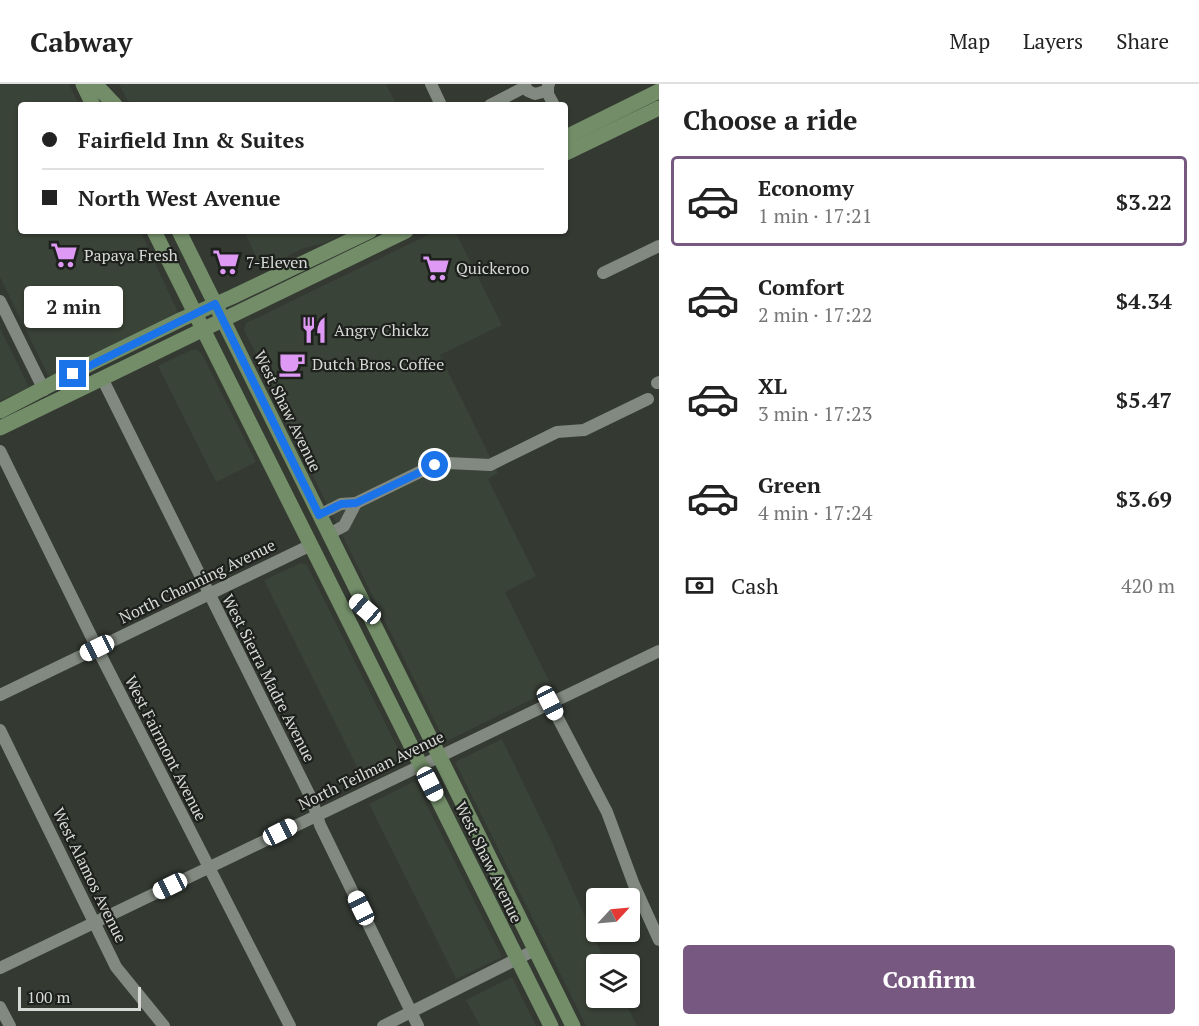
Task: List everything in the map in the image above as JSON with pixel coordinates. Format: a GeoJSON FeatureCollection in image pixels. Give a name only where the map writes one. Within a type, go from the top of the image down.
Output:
{"type":"FeatureCollection","features":[{"type":"Feature","properties":{"kind":"main road"},"geometry":{"type":"LineString","coordinates":[[83,84],[92,102]]}},
{"type":"Feature","properties":{"kind":"main road"},"geometry":{"type":"LineString","coordinates":[[95,84],[113,102]]}},
{"type":"Feature","properties":{"kind":"main road"},"geometry":{"type":"LineString","coordinates":[[106,84],[115,102]]}},
{"type":"Feature","properties":{"kind":"main road"},"geometry":{"type":"LineString","coordinates":[[568,136],[657,100]]}},
{"type":"Feature","properties":{"kind":"main road"},"geometry":{"type":"LineString","coordinates":[[568,152],[657,100]]}},
{"type":"Feature","properties":{"kind":"main road","name":"West Shaw Avenue"},"geometry":{"type":"LineString","coordinates":[[155,234],[551,1026]]}},
{"type":"Feature","properties":{"kind":"main road","name":"West Shaw Avenue"},"geometry":{"type":"LineString","coordinates":[[180,234],[573,1026]]}},
{"type":"Feature","properties":{"kind":"main road"},"geometry":{"type":"LineString","coordinates":[[0,411],[44,390],[87,365],[364,234]]}},
{"type":"Feature","properties":{"kind":"main road"},"geometry":{"type":"LineString","coordinates":[[368,250],[370,242],[384,234]]}},
{"type":"Feature","properties":{"kind":"main road"},"geometry":{"type":"LineString","coordinates":[[0,428],[400,234]]}},
{"type":"Feature","properties":{"kind":"main road"},"geometry":{"type":"LineString","coordinates":[[0,421],[38,402],[44,390]]}},
{"type":"Feature","properties":{"kind":"main road"},"geometry":{"type":"LineString","coordinates":[[265,452],[292,483],[318,532],[329,534]]}},
{"type":"Feature","properties":{"kind":"main road"},"geometry":{"type":"LineString","coordinates":[[311,545],[316,544],[323,549],[346,590],[365,609]]}},
{"type":"Feature","properties":{"kind":"street"},"geometry":{"type":"LineString","coordinates":[[430,84],[439,102]]}},
{"type":"Feature","properties":{"kind":"street"},"geometry":{"type":"LineString","coordinates":[[497,102],[528,89],[542,93],[548,86]]}},
{"type":"Feature","properties":{"kind":"street"},"geometry":{"type":"LineString","coordinates":[[548,86],[548,94],[552,102]]}},
{"type":"Feature","properties":{"kind":"street"},"geometry":{"type":"LineString","coordinates":[[528,89],[540,102]]}},
{"type":"Feature","properties":{"kind":"street"},"geometry":{"type":"LineString","coordinates":[[603,273],[659,246]]}},
{"type":"Feature","properties":{"kind":"street"},"geometry":{"type":"LineString","coordinates":[[0,301],[44,390]]}},
{"type":"Feature","properties":{"kind":"street","name":"West Sierra Madre Avenue"},"geometry":{"type":"LineString","coordinates":[[102,378],[312,800],[316,814],[418,1026]]}},
{"type":"Feature","properties":{"kind":"street"},"geometry":{"type":"LineString","coordinates":[[319,515],[341,504],[356,503],[435,465],[490,465],[557,432],[584,430],[648,399]]}},
{"type":"Feature","properties":{"kind":"street","name":"West Fairmont Avenue"},"geometry":{"type":"LineString","coordinates":[[0,451],[97,648],[290,1026]]}},
{"type":"Feature","properties":{"kind":"street"},"geometry":{"type":"LineString","coordinates":[[329,534],[344,526],[356,503]]}},
{"type":"Feature","properties":{"kind":"street","name":"North Channing Avenue"},"geometry":{"type":"LineString","coordinates":[[0,695],[311,545]]}},
{"type":"Feature","properties":{"kind":"street","name":"North Teilman Avenue"},"geometry":{"type":"LineString","coordinates":[[0,968],[659,651]]}},
{"type":"Feature","properties":{"kind":"street"},"geometry":{"type":"LineString","coordinates":[[550,703],[607,812],[634,885],[659,940]]}},
{"type":"Feature","properties":{"kind":"street","name":"West Alamos Avenue"},"geometry":{"type":"LineString","coordinates":[[0,730],[116,967],[164,1026]]}},
{"type":"Feature","properties":{"kind":"street"},"geometry":{"type":"LineString","coordinates":[[383,1026],[535,950]]}},
{"type":"Feature","properties":{"kind":"street"},"geometry":{"type":"LineString","coordinates":[[0,1007],[10,1026]]}},
{"type":"Feature","properties":{"kind":"shaded area"},"geometry":{"type":"Polygon","coordinates":[[[0,84],[69,84],[78,102],[18,102],[18,234],[142,234],[177,313],[52,376],[48,375],[0,277],[0,84]]]}},
{"type":"Feature","properties":{"kind":"shaded area"},"geometry":{"type":"Polygon","coordinates":[[[119,84],[386,84],[395,102],[128,102],[119,84]]]}},
{"type":"Feature","properties":{"kind":"shaded area"},"geometry":{"type":"Polygon","coordinates":[[[245,234],[344,234],[327,242],[302,249],[262,269],[245,234]]]}},
{"type":"Feature","properties":{"kind":"shaded area"},"geometry":{"type":"Polygon","coordinates":[[[430,234],[456,234],[502,325],[440,355],[498,473],[488,479],[536,576],[505,592],[553,689],[445,742],[268,386],[263,368],[244,330],[246,323],[430,234]]]}},
{"type":"Feature","properties":{"kind":"shaded area"},"geometry":{"type":"Polygon","coordinates":[[[0,328],[28,385],[27,388],[0,401],[0,328]]]}},
{"type":"Feature","properties":{"kind":"shaded area"},"geometry":{"type":"Polygon","coordinates":[[[191,350],[197,350],[202,354],[256,462],[216,482],[158,366],[191,350]]]}},
{"type":"Feature","properties":{"kind":"shaded area"},"geometry":{"type":"Polygon","coordinates":[[[301,563],[307,565],[402,757],[400,764],[364,781],[264,580],[301,563]]]}},
{"type":"Feature","properties":{"kind":"shaded area"},"geometry":{"type":"Polygon","coordinates":[[[502,739],[586,919],[586,942],[596,942],[602,954],[586,954],[586,1008],[628,1008],[637,1026],[586,1026],[455,762],[502,739]]]}},
{"type":"Feature","properties":{"kind":"shaded area"},"geometry":{"type":"Polygon","coordinates":[[[413,782],[416,783],[502,957],[456,979],[369,804],[413,782]]]}},
{"type":"Feature","properties":{"kind":"shaded area"},"geometry":{"type":"Polygon","coordinates":[[[512,977],[536,1026],[480,1026],[466,1000],[512,977]]]}},
{"type":"Feature","properties":{"kind":"place","name":"Papaya Fresh"},"geometry":{"type":"Point","coordinates":[64,255]}},
{"type":"Feature","properties":{"kind":"place","name":"7-Eleven"},"geometry":{"type":"Point","coordinates":[226,262]}},
{"type":"Feature","properties":{"kind":"place","name":"Quickeroo"},"geometry":{"type":"Point","coordinates":[436,268]}},
{"type":"Feature","properties":{"kind":"place","name":"Angry Chickz"},"geometry":{"type":"Point","coordinates":[314,330]}},
{"type":"Feature","properties":{"kind":"place","name":"Dutch Bros. Coffee"},"geometry":{"type":"Point","coordinates":[292,364]}},
{"type":"Feature","properties":{"kind":"route"},"geometry":{"type":"LineString","coordinates":[[73,374],[215,304],[319,515],[341,504],[356,503],[435,465]]}}]}
